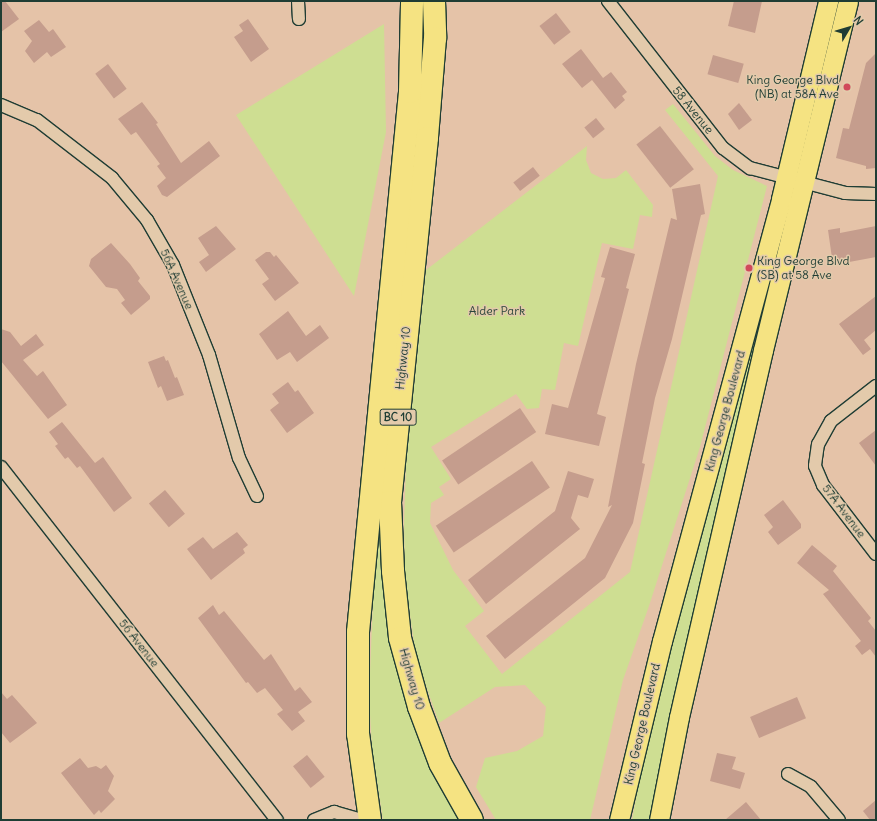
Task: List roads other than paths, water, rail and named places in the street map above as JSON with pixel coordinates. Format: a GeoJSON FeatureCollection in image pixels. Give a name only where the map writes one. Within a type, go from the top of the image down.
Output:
{"type":"FeatureCollection","features":[{"type":"Feature","properties":{"kind":"highway","name":"Highway 10"},"geometry":{"type":"LineString","coordinates":[[370,820],[358,734],[358,632],[410,92],[412,1]]}},
{"type":"Feature","properties":{"kind":"highway","name":"Highway 10"},"geometry":{"type":"LineString","coordinates":[[434,1],[435,38],[427,138],[390,502],[393,571],[400,638],[419,707],[440,763],[472,820]]}},
{"type":"Feature","properties":{"kind":"main road","name":"King George Boulevard"},"geometry":{"type":"LineString","coordinates":[[619,820],[662,641],[786,178],[828,1]]}},
{"type":"Feature","properties":{"kind":"main road","name":"King George Boulevard"},"geometry":{"type":"LineString","coordinates":[[659,820],[683,702],[848,1]]}},
{"type":"Feature","properties":{"kind":"street"},"geometry":{"type":"LineString","coordinates":[[298,1],[299,19]]}},
{"type":"Feature","properties":{"kind":"street","name":"58 Avenue"},"geometry":{"type":"LineString","coordinates":[[608,1],[723,148],[750,168],[845,193],[876,194]]}},
{"type":"Feature","properties":{"kind":"street","name":"56A Avenue"},"geometry":{"type":"LineString","coordinates":[[1,105],[37,120],[112,178],[147,220],[173,265],[209,355],[239,458],[257,496]]}},
{"type":"Feature","properties":{"kind":"street","name":"57A Avenue"},"geometry":{"type":"LineString","coordinates":[[876,386],[831,421],[818,444],[815,466],[823,485],[876,554]]}},
{"type":"Feature","properties":{"kind":"street","name":"56 Avenue"},"geometry":{"type":"LineString","coordinates":[[1,467],[277,820]]}},
{"type":"Feature","properties":{"kind":"street"},"geometry":{"type":"LineString","coordinates":[[788,774],[811,787],[839,820]]}},
{"type":"Feature","properties":{"kind":"street"},"geometry":{"type":"LineString","coordinates":[[314,820],[334,812],[346,813],[362,820]]}},
{"type":"Feature","properties":{"kind":"place","name":"King George Blvd (NB) at 58A Ave"},"geometry":{"type":"Point","coordinates":[847,87]}},
{"type":"Feature","properties":{"kind":"place","name":"King George Blvd (SB) at 58 Ave"},"geometry":{"type":"Point","coordinates":[749,268]}},
{"type":"Feature","properties":{"kind":"park label","name":"Alder Park"},"geometry":{"type":"Point","coordinates":[497,311]}}]}
